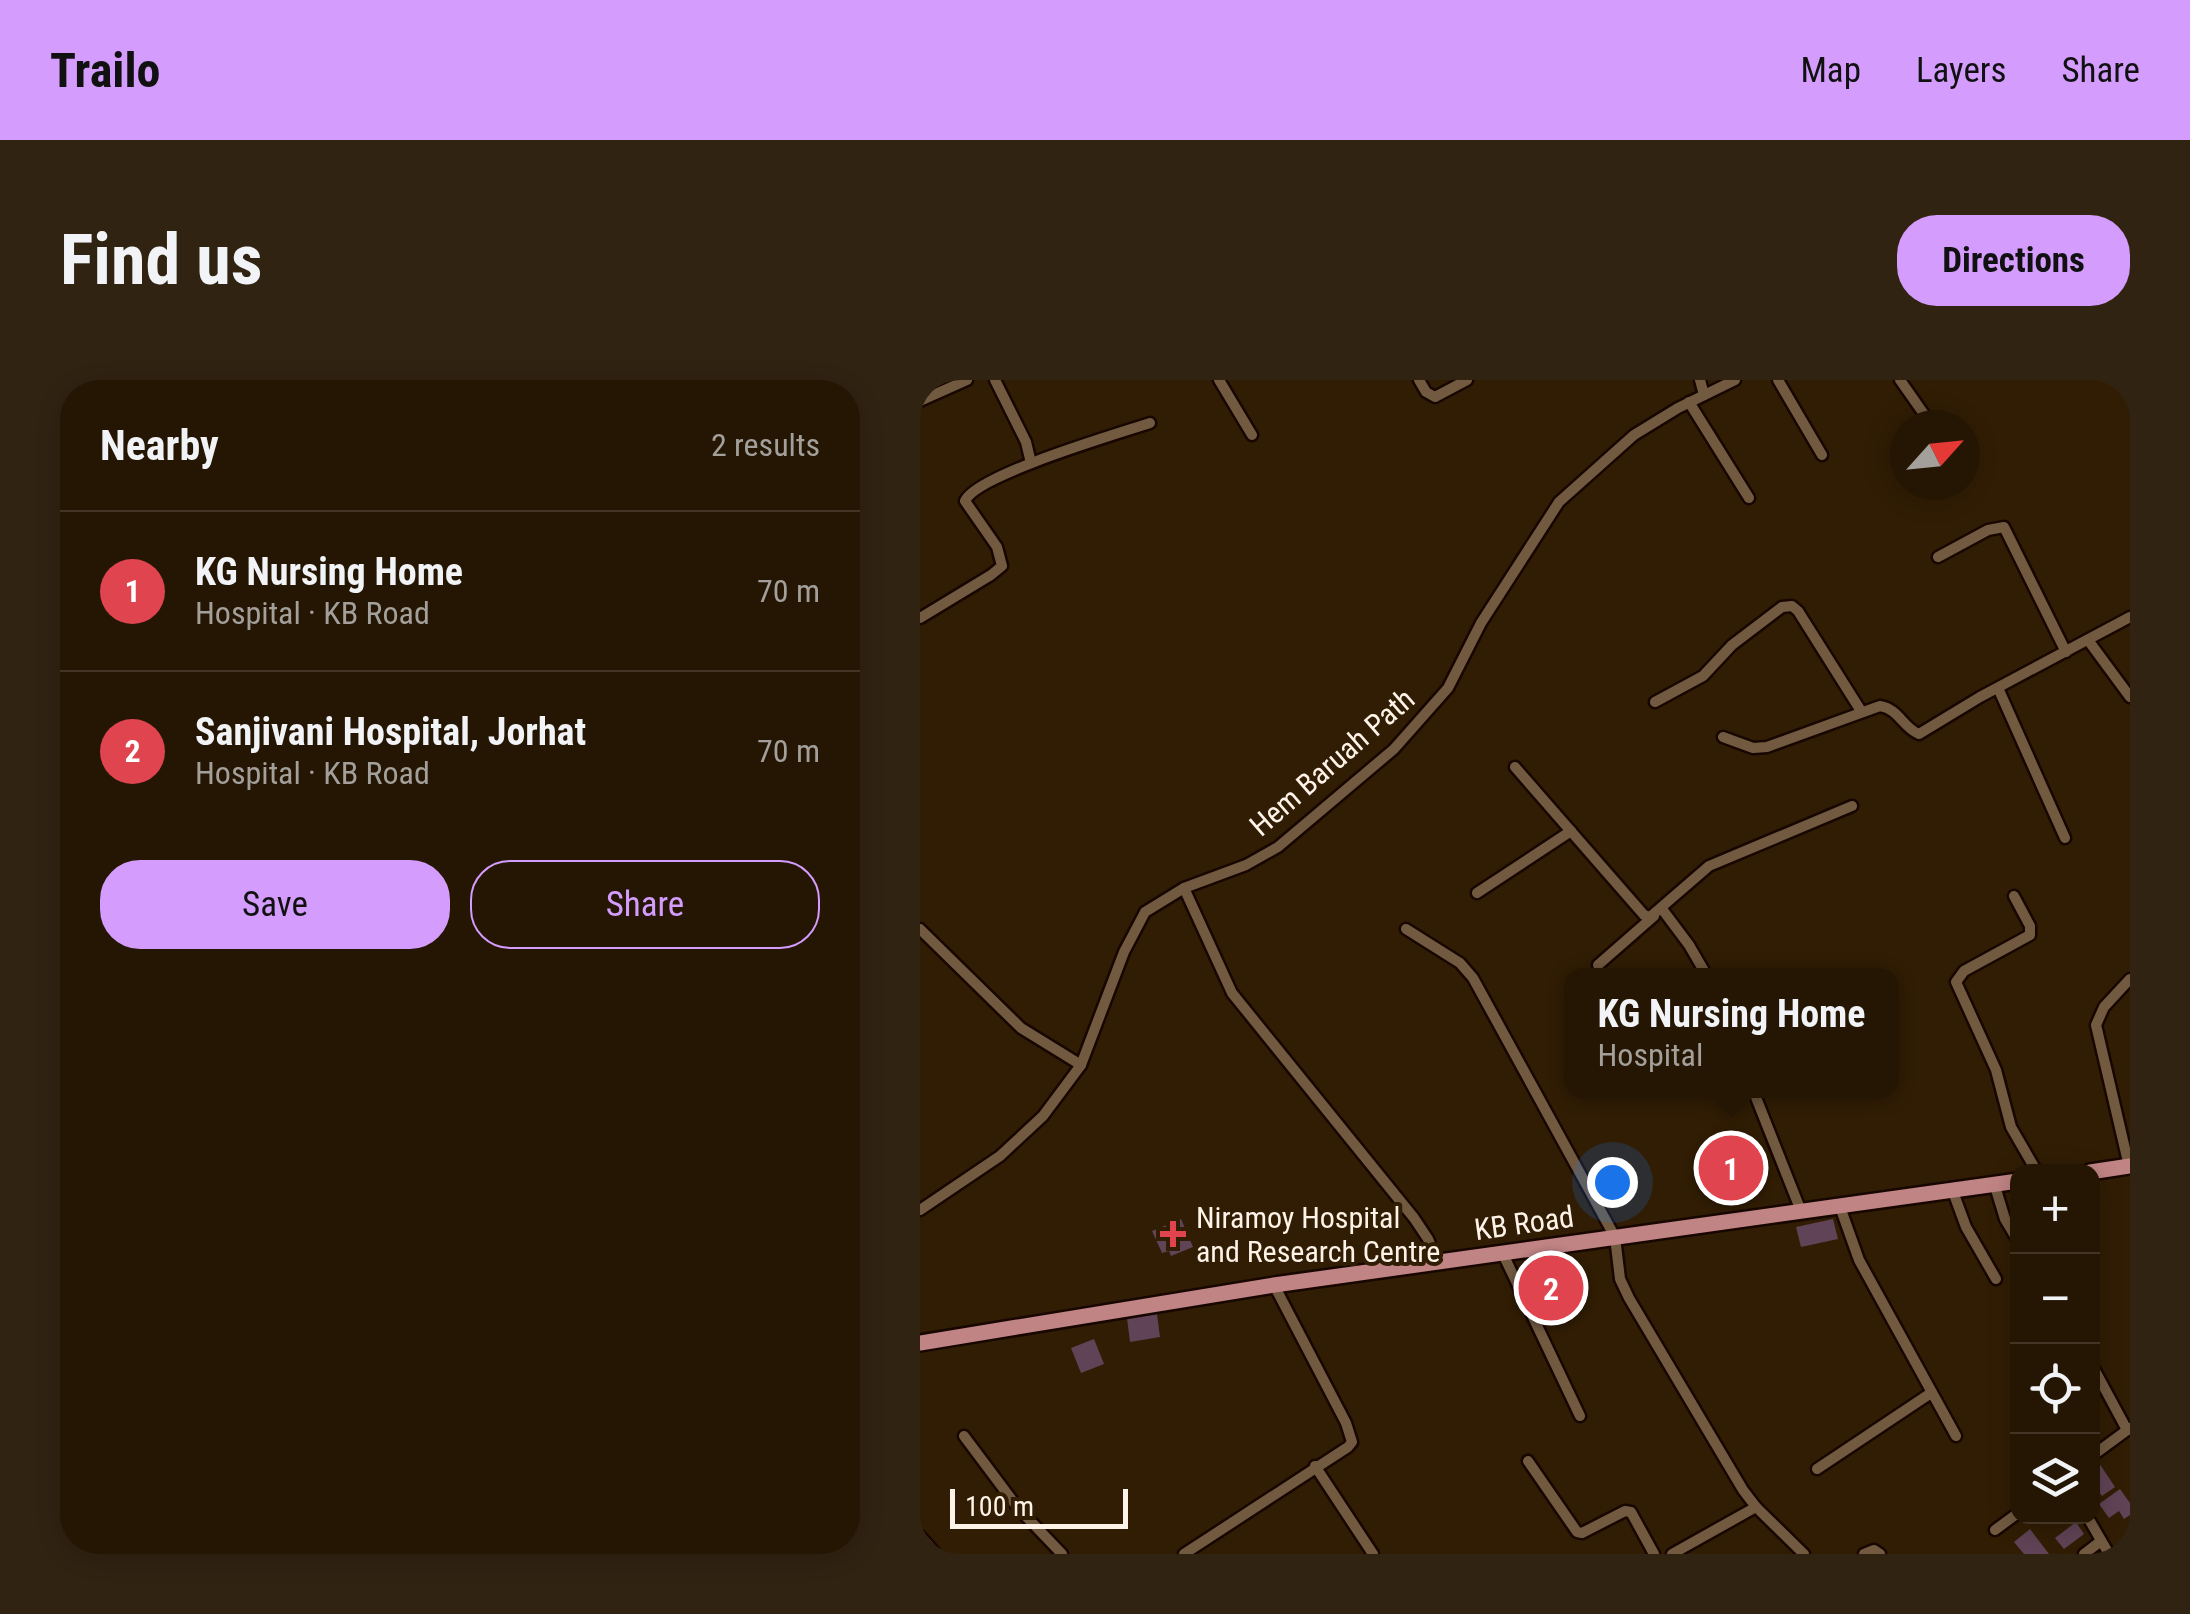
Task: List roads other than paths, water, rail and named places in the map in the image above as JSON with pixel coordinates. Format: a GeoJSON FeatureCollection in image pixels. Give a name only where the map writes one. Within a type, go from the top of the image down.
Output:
{"type":"FeatureCollection","features":[{"type":"Feature","properties":{"kind":"main road"},"geometry":{"type":"LineString","coordinates":[[2100,1170],[2130,1166]]}},
{"type":"Feature","properties":{"kind":"main road","name":"KB Road"},"geometry":{"type":"LineString","coordinates":[[920,1343],[1274,1285],[2010,1182]]}},
{"type":"Feature","properties":{"kind":"street"},"geometry":{"type":"LineString","coordinates":[[920,401],[967,380]]}},
{"type":"Feature","properties":{"kind":"street"},"geometry":{"type":"LineString","coordinates":[[995,380],[1026,442],[1030,463]]}},
{"type":"Feature","properties":{"kind":"street"},"geometry":{"type":"LineString","coordinates":[[1219,380],[1252,435]]}},
{"type":"Feature","properties":{"kind":"street"},"geometry":{"type":"LineString","coordinates":[[1419,380],[1426,392],[1435,396],[1467,380]]}},
{"type":"Feature","properties":{"kind":"street"},"geometry":{"type":"LineString","coordinates":[[1700,380],[1704,395]]}},
{"type":"Feature","properties":{"kind":"street","name":"Hem Baruah Path"},"geometry":{"type":"LineString","coordinates":[[920,1210],[1017,1142],[1044,1116],[1082,1065],[1124,952],[1139,921],[1155,904],[1278,847],[1394,749],[1448,688],[1481,623],[1559,502],[1634,435],[1735,380]]}},
{"type":"Feature","properties":{"kind":"street"},"geometry":{"type":"LineString","coordinates":[[1778,380],[1822,455]]}},
{"type":"Feature","properties":{"kind":"street"},"geometry":{"type":"LineString","coordinates":[[1900,380],[1921,410]]}},
{"type":"Feature","properties":{"kind":"street"},"geometry":{"type":"LineString","coordinates":[[1689,402],[1749,498]]}},
{"type":"Feature","properties":{"kind":"street"},"geometry":{"type":"LineString","coordinates":[[920,618],[998,570],[1002,561],[968,508],[965,496],[1030,463],[1150,424]]}},
{"type":"Feature","properties":{"kind":"street"},"geometry":{"type":"LineString","coordinates":[[1938,557],[1988,530],[2004,527],[2066,652]]}},
{"type":"Feature","properties":{"kind":"street"},"geometry":{"type":"LineString","coordinates":[[1655,702],[1703,676],[1732,645],[1782,607],[1792,606],[1861,711]]}},
{"type":"Feature","properties":{"kind":"street"},"geometry":{"type":"LineString","coordinates":[[1723,736],[1753,748],[1768,748],[1861,711],[1886,706],[1919,734],[2130,617]]}},
{"type":"Feature","properties":{"kind":"street"},"geometry":{"type":"LineString","coordinates":[[2088,640],[2130,697]]}},
{"type":"Feature","properties":{"kind":"street"},"geometry":{"type":"LineString","coordinates":[[1998,688],[2064,838]]}},
{"type":"Feature","properties":{"kind":"street"},"geometry":{"type":"LineString","coordinates":[[1515,768],[1644,916],[1658,912]]}},
{"type":"Feature","properties":{"kind":"street"},"geometry":{"type":"LineString","coordinates":[[1598,965],[1709,866],[1852,806]]}},
{"type":"Feature","properties":{"kind":"street"},"geometry":{"type":"LineString","coordinates":[[1477,894],[1571,832]]}},
{"type":"Feature","properties":{"kind":"street"},"geometry":{"type":"LineString","coordinates":[[1184,888],[1232,993],[1414,1218],[1438,1264]]}},
{"type":"Feature","properties":{"kind":"street"},"geometry":{"type":"LineString","coordinates":[[2014,896],[2030,926],[2030,935],[1964,972],[1956,982],[1996,1070],[2012,1127],[2033,1164]]}},
{"type":"Feature","properties":{"kind":"street"},"geometry":{"type":"LineString","coordinates":[[1658,912],[1689,945],[1702,968]]}},
{"type":"Feature","properties":{"kind":"street"},"geometry":{"type":"LineString","coordinates":[[920,929],[1021,1028],[1082,1065]]}},
{"type":"Feature","properties":{"kind":"street"},"geometry":{"type":"LineString","coordinates":[[1406,929],[1460,963],[1473,978],[1615,1237],[1624,1288],[1728,1466],[1756,1507],[1804,1554]]}},
{"type":"Feature","properties":{"kind":"street"},"geometry":{"type":"LineString","coordinates":[[2130,979],[2104,1007],[2096,1025],[2130,1166]]}},
{"type":"Feature","properties":{"kind":"street"},"geometry":{"type":"LineString","coordinates":[[1755,1098],[1801,1211]]}},
{"type":"Feature","properties":{"kind":"street"},"geometry":{"type":"LineString","coordinates":[[1994,1183],[2010,1228]]}},
{"type":"Feature","properties":{"kind":"street"},"geometry":{"type":"LineString","coordinates":[[1952,1189],[1966,1227],[1996,1279]]}},
{"type":"Feature","properties":{"kind":"street"},"geometry":{"type":"LineString","coordinates":[[1839,1204],[1854,1250],[1956,1436]]}},
{"type":"Feature","properties":{"kind":"street"},"geometry":{"type":"LineString","coordinates":[[1502,1254],[1580,1416]]}},
{"type":"Feature","properties":{"kind":"street"},"geometry":{"type":"LineString","coordinates":[[1184,1554],[1348,1448],[1351,1434],[1274,1285]]}},
{"type":"Feature","properties":{"kind":"street"},"geometry":{"type":"LineString","coordinates":[[2100,1379],[2128,1429],[2100,1450]]}},
{"type":"Feature","properties":{"kind":"street"},"geometry":{"type":"LineString","coordinates":[[1816,1469],[1931,1393]]}},
{"type":"Feature","properties":{"kind":"street"},"geometry":{"type":"LineString","coordinates":[[964,1436],[1018,1508],[1062,1554]]}},
{"type":"Feature","properties":{"kind":"street"},"geometry":{"type":"LineString","coordinates":[[1528,1461],[1577,1532],[1588,1531],[1625,1511],[1631,1512],[1654,1554]]}},
{"type":"Feature","properties":{"kind":"street"},"geometry":{"type":"LineString","coordinates":[[1315,1466],[1373,1554]]}},
{"type":"Feature","properties":{"kind":"street"},"geometry":{"type":"LineString","coordinates":[[1672,1554],[1756,1507]]}},
{"type":"Feature","properties":{"kind":"street"},"geometry":{"type":"LineString","coordinates":[[1995,1530],[2010,1519]]}},
{"type":"Feature","properties":{"kind":"street"},"geometry":{"type":"LineString","coordinates":[[2091,1524],[2109,1554]]}},
{"type":"Feature","properties":{"kind":"street"},"geometry":{"type":"LineString","coordinates":[[920,1536],[936,1554]]}},
{"type":"Feature","properties":{"kind":"street"},"geometry":{"type":"LineString","coordinates":[[2084,1554],[2101,1541]]}},
{"type":"Feature","properties":{"kind":"street"},"geometry":{"type":"LineString","coordinates":[[1864,1554],[1874,1550],[1880,1554]]}},
{"type":"Feature","properties":{"kind":"place","name":"KG Nursing Home"},"geometry":{"type":"Point","coordinates":[1731,1168]}},
{"type":"Feature","properties":{"kind":"place","name":"Niramoy Hospital and Research Centre"},"geometry":{"type":"Point","coordinates":[1173,1234]}},
{"type":"Feature","properties":{"kind":"place","name":"Sanjivani Hospital, Jorhat"},"geometry":{"type":"Point","coordinates":[1551,1288]}}]}
